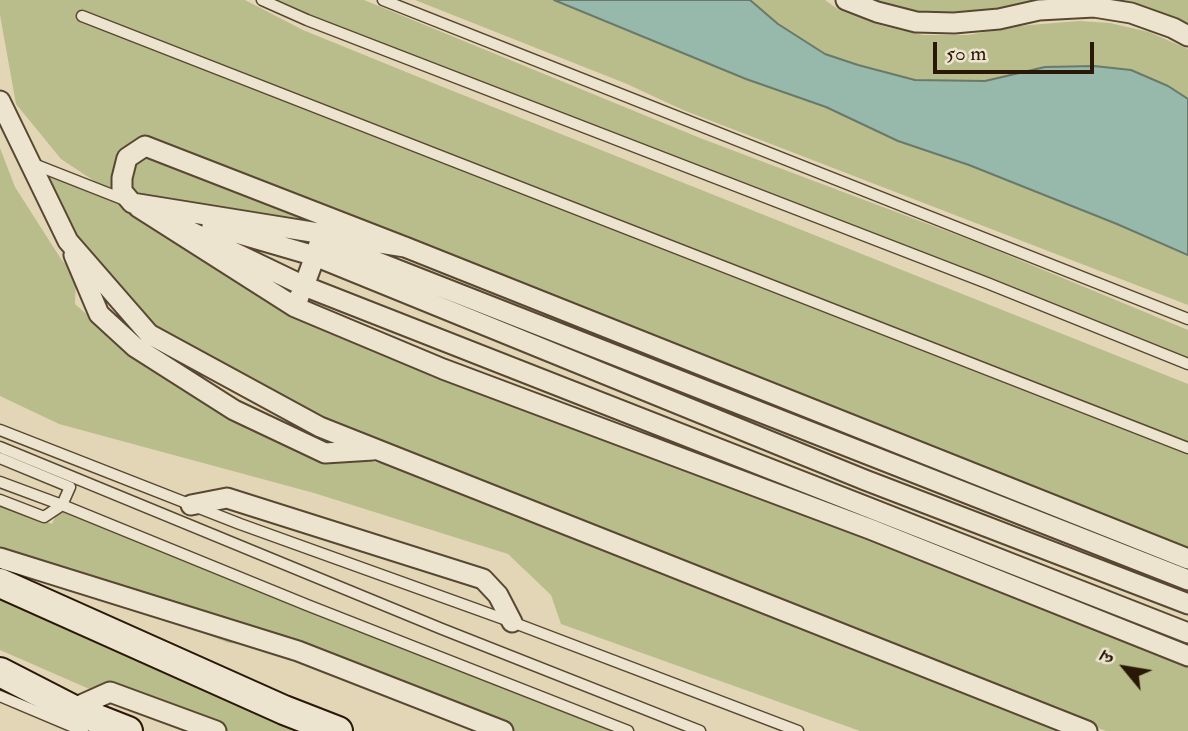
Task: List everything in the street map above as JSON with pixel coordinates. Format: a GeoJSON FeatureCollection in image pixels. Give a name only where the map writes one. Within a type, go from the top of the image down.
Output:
{"type":"FeatureCollection","features":[{"type":"Feature","properties":{"kind":"street"},"geometry":{"type":"LineString","coordinates":[[846,0],[877,12],[916,22],[954,23],[999,19],[1039,10],[1094,7],[1132,13],[1188,36]]}},
{"type":"Feature","properties":{"kind":"street"},"geometry":{"type":"LineString","coordinates":[[0,101],[68,241],[149,334],[320,427],[1087,731]]}},
{"type":"Feature","properties":{"kind":"street"},"geometry":{"type":"LineString","coordinates":[[1188,559],[145,146],[127,158],[122,191],[132,203],[295,307],[443,369],[870,529],[1188,656]]}},
{"type":"Feature","properties":{"kind":"street"},"geometry":{"type":"LineString","coordinates":[[132,203],[405,247]]}},
{"type":"Feature","properties":{"kind":"street"},"geometry":{"type":"LineString","coordinates":[[132,203],[318,248],[1188,580]]}},
{"type":"Feature","properties":{"kind":"street"},"geometry":{"type":"LineString","coordinates":[[132,203],[303,286],[1188,633]]}},
{"type":"Feature","properties":{"kind":"street"},"geometry":{"type":"LineString","coordinates":[[295,307],[318,248]]}},
{"type":"Feature","properties":{"kind":"street"},"geometry":{"type":"LineString","coordinates":[[318,248],[852,475],[1188,604]]}},
{"type":"Feature","properties":{"kind":"street"},"geometry":{"type":"LineString","coordinates":[[191,505],[227,498],[483,579],[498,595],[512,622]]}},
{"type":"Feature","properties":{"kind":"street"},"geometry":{"type":"LineString","coordinates":[[0,558],[298,651],[503,731]]}},
{"type":"Feature","properties":{"kind":"street"},"geometry":{"type":"LineString","coordinates":[[0,583],[284,710],[338,731]]}},
{"type":"Feature","properties":{"kind":"street"},"geometry":{"type":"LineString","coordinates":[[0,671],[78,720],[128,731]]}},
{"type":"Feature","properties":{"kind":"street"},"geometry":{"type":"LineString","coordinates":[[78,720],[110,692],[216,731]]}},
{"type":"Feature","properties":{"kind":"lane"},"geometry":{"type":"LineString","coordinates":[[262,0],[1188,364]]}},
{"type":"Feature","properties":{"kind":"lane"},"geometry":{"type":"LineString","coordinates":[[383,0],[1188,319]]}},
{"type":"Feature","properties":{"kind":"lane"},"geometry":{"type":"LineString","coordinates":[[82,16],[1188,448]]}},
{"type":"Feature","properties":{"kind":"lane"},"geometry":{"type":"LineString","coordinates":[[30,163],[132,203]]}},
{"type":"Feature","properties":{"kind":"lane"},"geometry":{"type":"LineString","coordinates":[[0,430],[191,505],[512,622],[798,731]]}},
{"type":"Feature","properties":{"kind":"lane"},"geometry":{"type":"LineString","coordinates":[[0,447],[430,624],[699,731]]}},
{"type":"Feature","properties":{"kind":"lane"},"geometry":{"type":"LineString","coordinates":[[0,458],[67,484],[69,489],[62,505],[44,517],[0,500]]}},
{"type":"Feature","properties":{"kind":"lane"},"geometry":{"type":"LineString","coordinates":[[0,482],[628,731]]}},
{"type":"Feature","properties":{"kind":"lane"},"geometry":{"type":"LineString","coordinates":[[0,696],[78,720]]}},
{"type":"Feature","properties":{"kind":"green space"},"geometry":{"type":"Polygon","coordinates":[[[0,0],[245,0],[303,30],[438,85],[1188,384],[1188,551],[137,147],[120,198],[61,159],[16,104],[0,15],[0,0]]]}},
{"type":"Feature","properties":{"kind":"green space"},"geometry":{"type":"Polygon","coordinates":[[[268,0],[364,0],[700,138],[981,244],[1188,330],[1188,364],[268,0]]]}},
{"type":"Feature","properties":{"kind":"green space"},"geometry":{"type":"Polygon","coordinates":[[[415,0],[554,0],[746,79],[826,107],[898,141],[969,165],[1188,255],[1188,305],[683,110],[627,84],[415,0]]]}},
{"type":"Feature","properties":{"kind":"green space"},"geometry":{"type":"Polygon","coordinates":[[[750,0],[825,0],[839,10],[883,26],[923,35],[968,35],[1018,26],[1079,21],[1110,23],[1149,32],[1188,49],[1188,99],[1168,86],[1045,67],[985,81],[915,80],[825,54],[778,24],[750,0]]]}},
{"type":"Feature","properties":{"kind":"green space"},"geometry":{"type":"Polygon","coordinates":[[[866,0],[1052,0],[995,11],[950,15],[913,11],[866,0]]]}},
{"type":"Feature","properties":{"kind":"green space"},"geometry":{"type":"Polygon","coordinates":[[[1113,0],[1188,0],[1188,25],[1150,8],[1113,0]]]}},
{"type":"Feature","properties":{"kind":"green space"},"geometry":{"type":"Polygon","coordinates":[[[0,148],[15,187],[61,259],[76,276],[75,304],[116,340],[324,456],[382,463],[1062,731],[860,731],[561,624],[551,595],[508,554],[314,493],[59,424],[0,396],[0,148]]]}},
{"type":"Feature","properties":{"kind":"green space"},"geometry":{"type":"Polygon","coordinates":[[[139,154],[381,239],[134,201],[125,173],[139,154]]]}},
{"type":"Feature","properties":{"kind":"green space"},"geometry":{"type":"Polygon","coordinates":[[[33,165],[129,204],[287,306],[1188,663],[1188,731],[1106,731],[322,424],[150,333],[89,263],[33,165]]]}},
{"type":"Feature","properties":{"kind":"green space"},"geometry":{"type":"Polygon","coordinates":[[[0,503],[52,524],[59,509],[322,617],[615,731],[509,731],[301,649],[229,643],[0,555],[0,503]]]}},
{"type":"Feature","properties":{"kind":"green space"},"geometry":{"type":"Polygon","coordinates":[[[0,588],[327,731],[224,731],[94,691],[0,650],[0,588]]]}},
{"type":"Feature","properties":{"kind":"shaded area"},"geometry":{"type":"Polygon","coordinates":[[[554,0],[750,0],[778,24],[825,54],[915,80],[985,81],[1045,67],[1094,66],[1131,70],[1168,86],[1188,99],[1188,255],[969,165],[898,141],[826,107],[746,79],[554,0]]]}}]}
